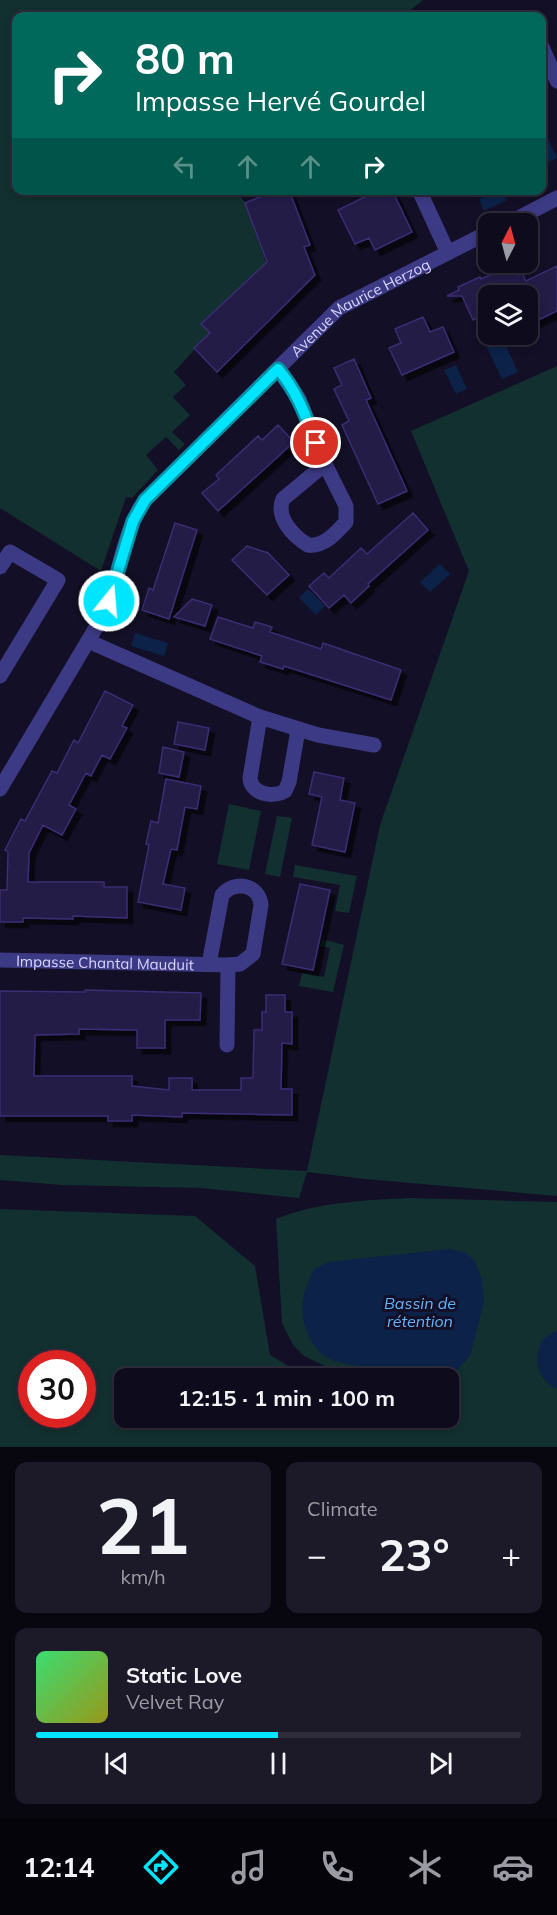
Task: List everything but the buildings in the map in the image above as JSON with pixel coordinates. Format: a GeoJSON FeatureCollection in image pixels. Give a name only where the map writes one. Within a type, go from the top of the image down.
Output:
{"type":"FeatureCollection","features":[{"type":"Feature","properties":{"kind":"street"},"geometry":{"type":"LineString","coordinates":[[546,56],[557,81]]}},
{"type":"Feature","properties":{"kind":"street"},"geometry":{"type":"LineString","coordinates":[[421,195],[448,253]]}},
{"type":"Feature","properties":{"kind":"street"},"geometry":{"type":"LineString","coordinates":[[528,213],[557,198]]}},
{"type":"Feature","properties":{"kind":"street","name":"Avenue Maurice Herzog"},"geometry":{"type":"LineString","coordinates":[[0,789],[88,641],[109,601],[133,521],[140,507],[151,494],[339,308],[478,238]]}},
{"type":"Feature","properties":{"kind":"street"},"geometry":{"type":"LineString","coordinates":[[278,369],[288,380],[299,399],[325,464],[346,506],[346,522],[326,541],[308,545],[284,521],[280,511],[281,504],[283,499],[325,464]]}},
{"type":"Feature","properties":{"kind":"street"},"geometry":{"type":"LineString","coordinates":[[0,567],[10,552],[58,580],[0,676]]}},
{"type":"Feature","properties":{"kind":"street"},"geometry":{"type":"LineString","coordinates":[[88,641],[260,717],[318,735],[374,745]]}},
{"type":"Feature","properties":{"kind":"street"},"geometry":{"type":"LineString","coordinates":[[260,717],[250,778],[250,783],[256,791],[273,794],[285,791],[289,782],[298,730]]}},
{"type":"Feature","properties":{"kind":"street","name":"Impasse Chantal Mauduit"},"geometry":{"type":"LineString","coordinates":[[0,960],[209,964],[240,964],[253,954],[261,905],[260,897],[255,890],[247,886],[232,887],[222,895],[209,964]]}},
{"type":"Feature","properties":{"kind":"street"},"geometry":{"type":"LineString","coordinates":[[227,1045],[228,964]]}},
{"type":"Feature","properties":{"kind":"green space"},"geometry":{"type":"Polygon","coordinates":[[[0,0],[423,0],[408,12],[12,12],[12,195],[240,195],[245,203],[266,263],[201,324],[210,333],[174,372],[186,385],[173,397],[190,415],[172,432],[185,444],[179,450],[166,437],[146,455],[158,470],[132,498],[126,497],[101,571],[0,508],[0,0]]]}},
{"type":"Feature","properties":{"kind":"green space"},"geometry":{"type":"Polygon","coordinates":[[[557,366],[557,1196],[307,1172],[299,1198],[201,1188],[62,1185],[0,1180],[0,1155],[307,1171],[380,825],[469,571],[411,431],[557,366]]]}},
{"type":"Feature","properties":{"kind":"green space"},"geometry":{"type":"Polygon","coordinates":[[[229,804],[261,811],[249,870],[217,864],[229,804]]]}},
{"type":"Feature","properties":{"kind":"green space"},"geometry":{"type":"Polygon","coordinates":[[[277,816],[292,818],[280,877],[265,874],[277,816]]]}},
{"type":"Feature","properties":{"kind":"green space"},"geometry":{"type":"Polygon","coordinates":[[[295,865],[357,876],[349,913],[335,911],[340,885],[293,877],[295,865]]]}},
{"type":"Feature","properties":{"kind":"green space"},"geometry":{"type":"Polygon","coordinates":[[[322,939],[344,945],[333,992],[299,986],[302,973],[324,977],[330,948],[320,946],[322,939]]]}},
{"type":"Feature","properties":{"kind":"green space"},"geometry":{"type":"Polygon","coordinates":[[[410,1198],[557,1202],[557,1447],[0,1447],[0,1209],[195,1216],[255,1266],[270,1355],[291,1368],[114,1368],[114,1428],[459,1428],[459,1368],[329,1368],[304,1356],[293,1345],[282,1323],[276,1219],[325,1205],[410,1198]]]}},
{"type":"Feature","properties":{"kind":"water"},"geometry":{"type":"Polygon","coordinates":[[[546,134],[557,158],[547,163],[546,160],[546,134]]]}},
{"type":"Feature","properties":{"kind":"water"},"geometry":{"type":"Polygon","coordinates":[[[488,195],[505,195],[507,200],[484,211],[479,199],[488,195]]]}},
{"type":"Feature","properties":{"kind":"water"},"geometry":{"type":"Polygon","coordinates":[[[486,345],[506,345],[518,372],[502,379],[486,345]]]}},
{"type":"Feature","properties":{"kind":"water"},"geometry":{"type":"Polygon","coordinates":[[[456,365],[467,389],[456,394],[444,370],[456,365]]]}},
{"type":"Feature","properties":{"kind":"water"},"geometry":{"type":"Polygon","coordinates":[[[440,564],[450,574],[430,592],[420,582],[440,564]]]}},
{"type":"Feature","properties":{"kind":"water"},"geometry":{"type":"Polygon","coordinates":[[[308,589],[325,606],[316,615],[299,598],[308,589]]]}},
{"type":"Feature","properties":{"kind":"water"},"geometry":{"type":"Polygon","coordinates":[[[135,633],[168,643],[164,656],[131,646],[135,633]]]}},
{"type":"Feature","properties":{"kind":"water","name":"Bassin de rétention"},"geometry":{"type":"Polygon","coordinates":[[[449,1249],[464,1252],[474,1260],[482,1279],[484,1302],[470,1356],[459,1368],[373,1368],[347,1364],[325,1356],[312,1343],[308,1335],[303,1318],[303,1303],[305,1290],[314,1269],[328,1262],[449,1249]]]}},
{"type":"Feature","properties":{"kind":"water"},"geometry":{"type":"Polygon","coordinates":[[[557,1330],[557,1389],[544,1379],[537,1360],[543,1339],[557,1330]]]}},
{"type":"Feature","properties":{"kind":"route"},"geometry":{"type":"LineString","coordinates":[[109,601],[133,521],[145,500],[278,369],[288,380],[299,399],[316,443]]}}]}
